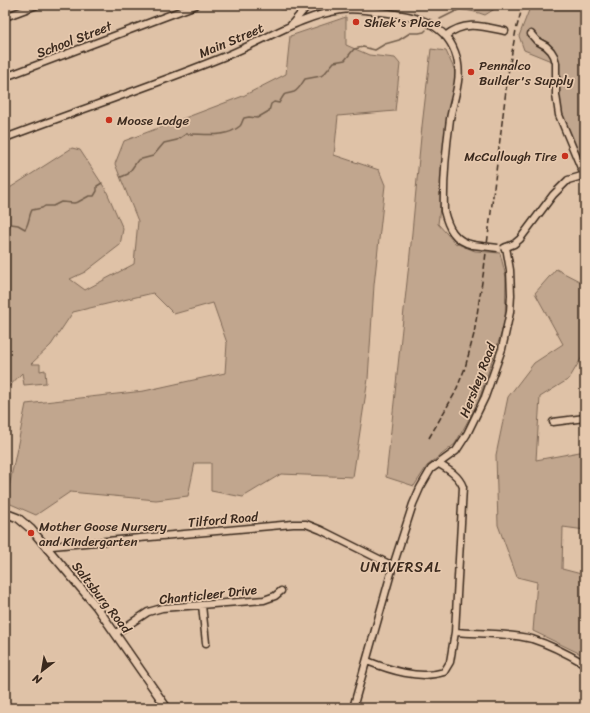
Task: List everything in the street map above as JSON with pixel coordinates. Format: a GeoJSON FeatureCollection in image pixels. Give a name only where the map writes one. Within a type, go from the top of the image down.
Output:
{"type":"FeatureCollection","features":[{"type":"Feature","properties":{"kind":"main road","name":"Saltsburg Road"},"geometry":{"type":"LineString","coordinates":[[5,513],[14,516],[23,522],[96,606],[168,708]]}},
{"type":"Feature","properties":{"kind":"street"},"geometry":{"type":"LineString","coordinates":[[5,17],[37,5]]}},
{"type":"Feature","properties":{"kind":"street","name":"School Street"},"geometry":{"type":"LineString","coordinates":[[5,77],[196,5]]}},
{"type":"Feature","properties":{"kind":"street"},"geometry":{"type":"LineString","coordinates":[[281,5],[290,5]]}},
{"type":"Feature","properties":{"kind":"street"},"geometry":{"type":"LineString","coordinates":[[291,26],[308,5],[342,10]]}},
{"type":"Feature","properties":{"kind":"street","name":"Main Street"},"geometry":{"type":"LineString","coordinates":[[5,138],[229,54],[291,26],[321,15],[342,10],[368,11],[417,17],[442,31],[455,51],[458,64],[459,77],[450,117],[446,149],[444,211],[446,220],[452,232],[463,242],[473,245],[498,248],[506,247]]}},
{"type":"Feature","properties":{"kind":"street"},"geometry":{"type":"LineString","coordinates":[[445,36],[456,29],[471,25],[505,31]]}},
{"type":"Feature","properties":{"kind":"street"},"geometry":{"type":"LineString","coordinates":[[506,247],[520,239],[553,195],[568,180],[585,175],[559,115],[556,95],[556,63],[554,56],[546,46],[537,41],[531,34]]}},
{"type":"Feature","properties":{"kind":"street","name":"Hershey Road"},"geometry":{"type":"LineString","coordinates":[[353,708],[393,566],[413,504],[431,469],[456,451],[467,434],[485,397],[502,349],[510,312],[511,295],[510,270],[506,247]]}},
{"type":"Feature","properties":{"kind":"street"},"geometry":{"type":"LineString","coordinates":[[553,422],[585,418]]}},
{"type":"Feature","properties":{"kind":"street"},"geometry":{"type":"LineString","coordinates":[[367,661],[386,668],[418,676],[439,674],[444,672],[450,662],[455,632],[463,487],[461,481],[455,475],[439,464]]}},
{"type":"Feature","properties":{"kind":"street","name":"Tilford Road"},"geometry":{"type":"LineString","coordinates":[[47,549],[52,546],[292,524],[306,524],[393,566]]}},
{"type":"Feature","properties":{"kind":"street","name":"Chanticleer Drive"},"geometry":{"type":"LineString","coordinates":[[116,633],[148,612],[162,608],[264,600],[275,596],[281,590]]}},
{"type":"Feature","properties":{"kind":"street"},"geometry":{"type":"LineString","coordinates":[[202,605],[206,643]]}},
{"type":"Feature","properties":{"kind":"street"},"geometry":{"type":"LineString","coordinates":[[455,632],[514,635],[532,639],[560,650],[585,664]]}},
{"type":"Feature","properties":{"kind":"shaded area"},"geometry":{"type":"Polygon","coordinates":[[[437,5],[501,5],[485,15],[437,5]]]}},
{"type":"Feature","properties":{"kind":"shaded area"},"geometry":{"type":"Polygon","coordinates":[[[531,5],[585,5],[585,163],[583,163],[556,110],[556,63],[524,50],[519,36],[531,5]]]}},
{"type":"Feature","properties":{"kind":"shaded area"},"geometry":{"type":"Polygon","coordinates":[[[346,17],[346,45],[369,55],[395,58],[400,64],[395,111],[338,116],[334,155],[379,170],[385,185],[374,285],[368,379],[353,477],[281,474],[243,497],[211,491],[211,463],[195,463],[188,496],[156,500],[70,492],[36,515],[6,502],[26,404],[144,391],[225,373],[227,343],[213,303],[174,314],[153,293],[73,312],[51,345],[31,364],[40,364],[40,371],[45,370],[46,383],[24,385],[22,373],[5,391],[5,191],[72,148],[80,150],[106,190],[123,229],[120,245],[85,272],[70,279],[85,290],[134,264],[138,221],[115,164],[124,141],[243,96],[286,74],[290,36],[346,17]]]}},
{"type":"Feature","properties":{"kind":"shaded area"},"geometry":{"type":"Polygon","coordinates":[[[431,49],[446,51],[456,73],[438,224],[455,243],[475,251],[500,253],[506,277],[505,322],[478,403],[455,444],[427,466],[414,486],[386,477],[431,49]]]}},
{"type":"Feature","properties":{"kind":"shaded area"},"geometry":{"type":"Polygon","coordinates":[[[556,269],[585,284],[585,352],[569,379],[540,397],[536,460],[585,451],[585,530],[563,527],[562,569],[585,575],[585,656],[533,631],[537,582],[517,577],[498,525],[496,455],[508,397],[534,363],[563,344],[535,293],[556,269]]]}},
{"type":"Feature","properties":{"kind":"waterway"},"geometry":{"type":"LineString","coordinates":[[440,19],[468,5]]}},
{"type":"Feature","properties":{"kind":"waterway"},"geometry":{"type":"LineString","coordinates":[[121,177],[128,174],[138,160],[153,156],[164,143],[177,140],[186,134],[222,134],[234,130],[240,126],[244,118],[257,118],[269,111],[271,104],[274,102],[279,103],[285,94],[296,91],[305,79],[321,76],[334,62],[345,60],[354,49],[363,47],[375,50],[385,44],[399,40],[410,33],[419,33],[426,30]]}},
{"type":"Feature","properties":{"kind":"waterway"},"geometry":{"type":"LineString","coordinates":[[5,231],[11,224],[18,225],[25,229],[32,210],[45,206],[53,206],[61,202],[74,203],[89,196],[94,196],[97,191],[97,186],[102,183]]}},
{"type":"Feature","properties":{"kind":"railway"},"geometry":{"type":"LineString","coordinates":[[429,438],[455,393],[465,368],[474,334],[484,269],[508,74],[516,30],[523,5]]}},
{"type":"Feature","properties":{"kind":"place","name":"Shiek's Place"},"geometry":{"type":"Point","coordinates":[356,22]}},
{"type":"Feature","properties":{"kind":"place","name":"Pennalco Builder's Supply"},"geometry":{"type":"Point","coordinates":[471,72]}},
{"type":"Feature","properties":{"kind":"place","name":"Moose Lodge"},"geometry":{"type":"Point","coordinates":[109,120]}},
{"type":"Feature","properties":{"kind":"place","name":"McCullough Tire"},"geometry":{"type":"Point","coordinates":[565,156]}},
{"type":"Feature","properties":{"kind":"place","name":"Mother Goose Nursery and Kindergarten"},"geometry":{"type":"Point","coordinates":[31,533]}},
{"type":"Feature","properties":{"kind":"district","name":"UNIVERSAL"},"geometry":{"type":"Point","coordinates":[401,567]}}]}
